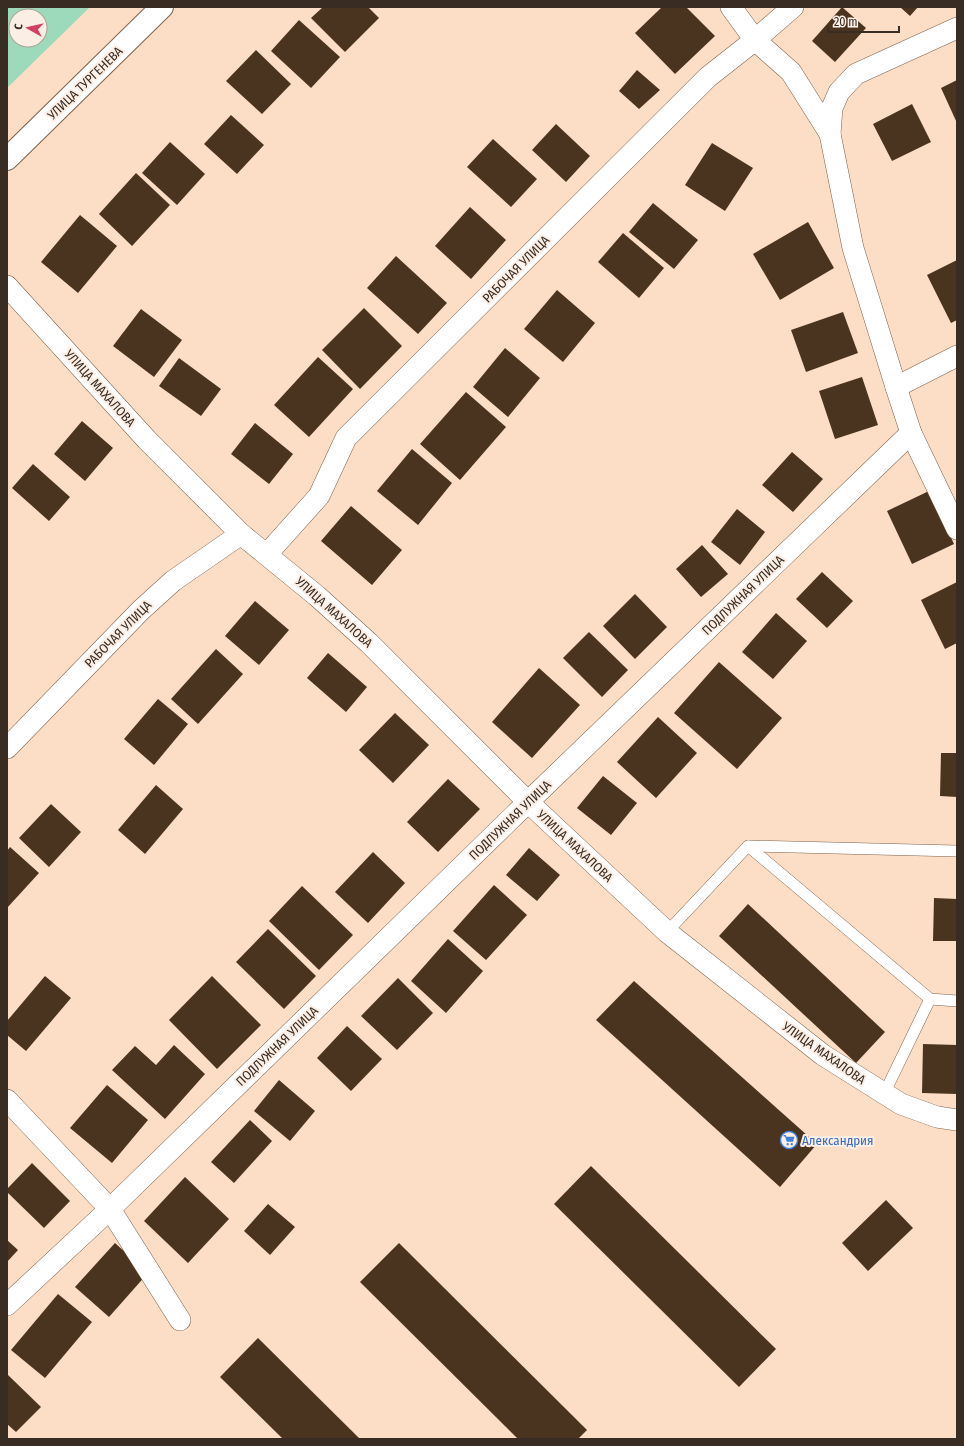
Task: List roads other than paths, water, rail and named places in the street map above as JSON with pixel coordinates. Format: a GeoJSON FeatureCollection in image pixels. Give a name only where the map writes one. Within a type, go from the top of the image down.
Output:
{"type":"FeatureCollection","features":[{"type":"Feature","properties":{"kind":"street","name":"УЛИЦА ТУРГЕНЕВА"},"geometry":{"type":"LineString","coordinates":[[7,159],[162,7]]}},
{"type":"Feature","properties":{"kind":"street"},"geometry":{"type":"LineString","coordinates":[[731,7],[751,35],[791,72],[830,134]]}},
{"type":"Feature","properties":{"kind":"street","name":"РАБОЧАЯ УЛИЦА"},"geometry":{"type":"LineString","coordinates":[[267,554],[318,496],[346,438],[751,35],[794,7]]}},
{"type":"Feature","properties":{"kind":"street"},"geometry":{"type":"LineString","coordinates":[[957,28],[856,74],[839,92],[832,108],[830,134],[854,248],[896,387],[911,433],[957,529]]}},
{"type":"Feature","properties":{"kind":"street","name":"УЛИЦА МАХАЛОВА"},"geometry":{"type":"LineString","coordinates":[[7,286],[147,440],[241,534],[317,596],[369,643],[528,802],[667,932],[823,1055],[901,1104],[937,1117],[957,1120]]}},
{"type":"Feature","properties":{"kind":"street"},"geometry":{"type":"LineString","coordinates":[[896,387],[957,356]]}},
{"type":"Feature","properties":{"kind":"street","name":"ПОДЛУЖНАЯ УЛИЦА"},"geometry":{"type":"LineString","coordinates":[[7,1305],[110,1209],[528,802],[911,433]]}},
{"type":"Feature","properties":{"kind":"street","name":"РАБОЧАЯ УЛИЦА"},"geometry":{"type":"LineString","coordinates":[[7,748],[140,610],[173,581],[241,534]]}},
{"type":"Feature","properties":{"kind":"street"},"geometry":{"type":"LineString","coordinates":[[7,1100],[110,1209],[180,1320]]}},
{"type":"Feature","properties":{"kind":"lane"},"geometry":{"type":"LineString","coordinates":[[748,846],[930,999],[957,1001]]}},
{"type":"Feature","properties":{"kind":"lane"},"geometry":{"type":"LineString","coordinates":[[667,932],[748,846],[957,851]]}},
{"type":"Feature","properties":{"kind":"lane"},"geometry":{"type":"LineString","coordinates":[[884,1094],[930,999]]}},
{"type":"Feature","properties":{"kind":"place","name":"Александрия"},"geometry":{"type":"Point","coordinates":[789,1140]}}]}
